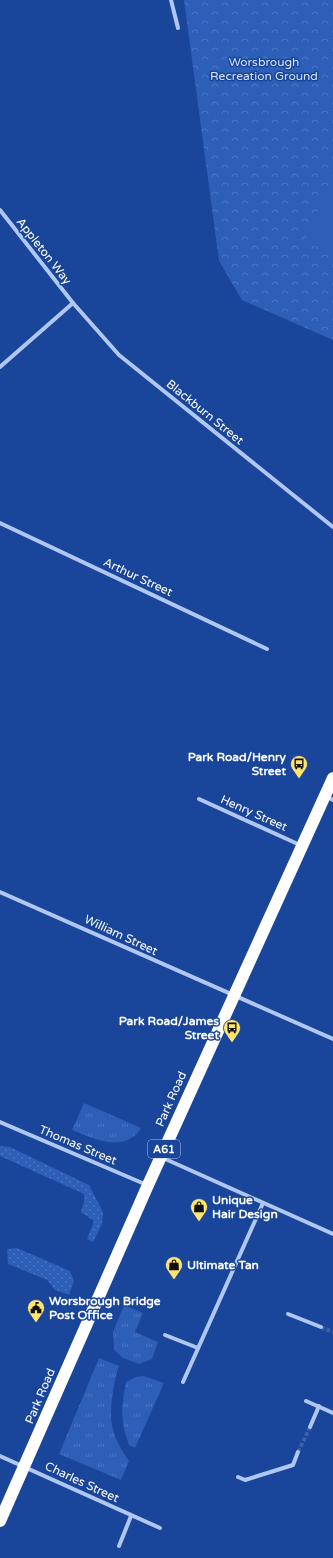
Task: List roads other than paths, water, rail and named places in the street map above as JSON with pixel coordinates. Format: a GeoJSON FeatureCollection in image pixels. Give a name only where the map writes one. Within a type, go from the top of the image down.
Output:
{"type":"FeatureCollection","features":[{"type":"Feature","properties":{"kind":"highway","name":"Park Road"},"geometry":{"type":"LineString","coordinates":[[0,1521],[148,1185],[302,846],[329,798],[333,778]]}},
{"type":"Feature","properties":{"kind":"street"},"geometry":{"type":"LineString","coordinates":[[171,0],[178,28]]}},
{"type":"Feature","properties":{"kind":"street","name":"Appleton Way"},"geometry":{"type":"LineString","coordinates":[[0,210],[73,303]]}},
{"type":"Feature","properties":{"kind":"street"},"geometry":{"type":"LineString","coordinates":[[0,367],[73,303]]}},
{"type":"Feature","properties":{"kind":"street","name":"Blackburn Street"},"geometry":{"type":"LineString","coordinates":[[73,303],[119,355],[333,527]]}},
{"type":"Feature","properties":{"kind":"street","name":"Arthur Street"},"geometry":{"type":"LineString","coordinates":[[0,523],[267,649]]}},
{"type":"Feature","properties":{"kind":"street","name":"Henry Street"},"geometry":{"type":"LineString","coordinates":[[199,799],[302,846]]}},
{"type":"Feature","properties":{"kind":"street","name":"William Street"},"geometry":{"type":"LineString","coordinates":[[0,892],[234,997],[333,1039]]}},
{"type":"Feature","properties":{"kind":"street","name":"Thomas Street"},"geometry":{"type":"LineString","coordinates":[[0,1122],[148,1185]]}},
{"type":"Feature","properties":{"kind":"street"},"geometry":{"type":"LineString","coordinates":[[161,1157],[333,1234]]}},
{"type":"Feature","properties":{"kind":"street"},"geometry":{"type":"LineString","coordinates":[[183,1382],[263,1203]]}},
{"type":"Feature","properties":{"kind":"street"},"geometry":{"type":"LineString","coordinates":[[288,1314],[321,1327]]}},
{"type":"Feature","properties":{"kind":"street"},"geometry":{"type":"LineString","coordinates":[[165,1335],[198,1348]]}},
{"type":"Feature","properties":{"kind":"street"},"geometry":{"type":"LineString","coordinates":[[306,1400],[333,1413]]}},
{"type":"Feature","properties":{"kind":"street"},"geometry":{"type":"LineString","coordinates":[[310,1427],[319,1406]]}},
{"type":"Feature","properties":{"kind":"street"},"geometry":{"type":"LineString","coordinates":[[238,1477],[245,1480],[293,1465],[298,1452]]}},
{"type":"Feature","properties":{"kind":"street","name":"Charles Street"},"geometry":{"type":"LineString","coordinates":[[0,1456],[160,1528]]}},
{"type":"Feature","properties":{"kind":"street"},"geometry":{"type":"LineString","coordinates":[[119,1546],[131,1516]]}},
{"type":"Feature","properties":{"kind":"tunnel"},"geometry":{"type":"LineString","coordinates":[[321,1327],[333,1332]]}},
{"type":"Feature","properties":{"kind":"tunnel"},"geometry":{"type":"LineString","coordinates":[[298,1452],[310,1427]]}},
{"type":"Feature","properties":{"kind":"place","name":"Park Road/Henry Street"},"geometry":{"type":"Point","coordinates":[299,779]}},
{"type":"Feature","properties":{"kind":"place","name":"Park Road/James Street"},"geometry":{"type":"Point","coordinates":[232,1043]}},
{"type":"Feature","properties":{"kind":"place","name":"Unique Hair Design"},"geometry":{"type":"Point","coordinates":[199,1222]}},
{"type":"Feature","properties":{"kind":"place","name":"Ultimate Tan"},"geometry":{"type":"Point","coordinates":[174,1280]}},
{"type":"Feature","properties":{"kind":"place","name":"Worsbrough Bridge Post Office"},"geometry":{"type":"Point","coordinates":[36,1323]}},
{"type":"Feature","properties":{"kind":"park label","name":"Worsbrough Recreation Ground"},"geometry":{"type":"Point","coordinates":[264,69]}}]}
